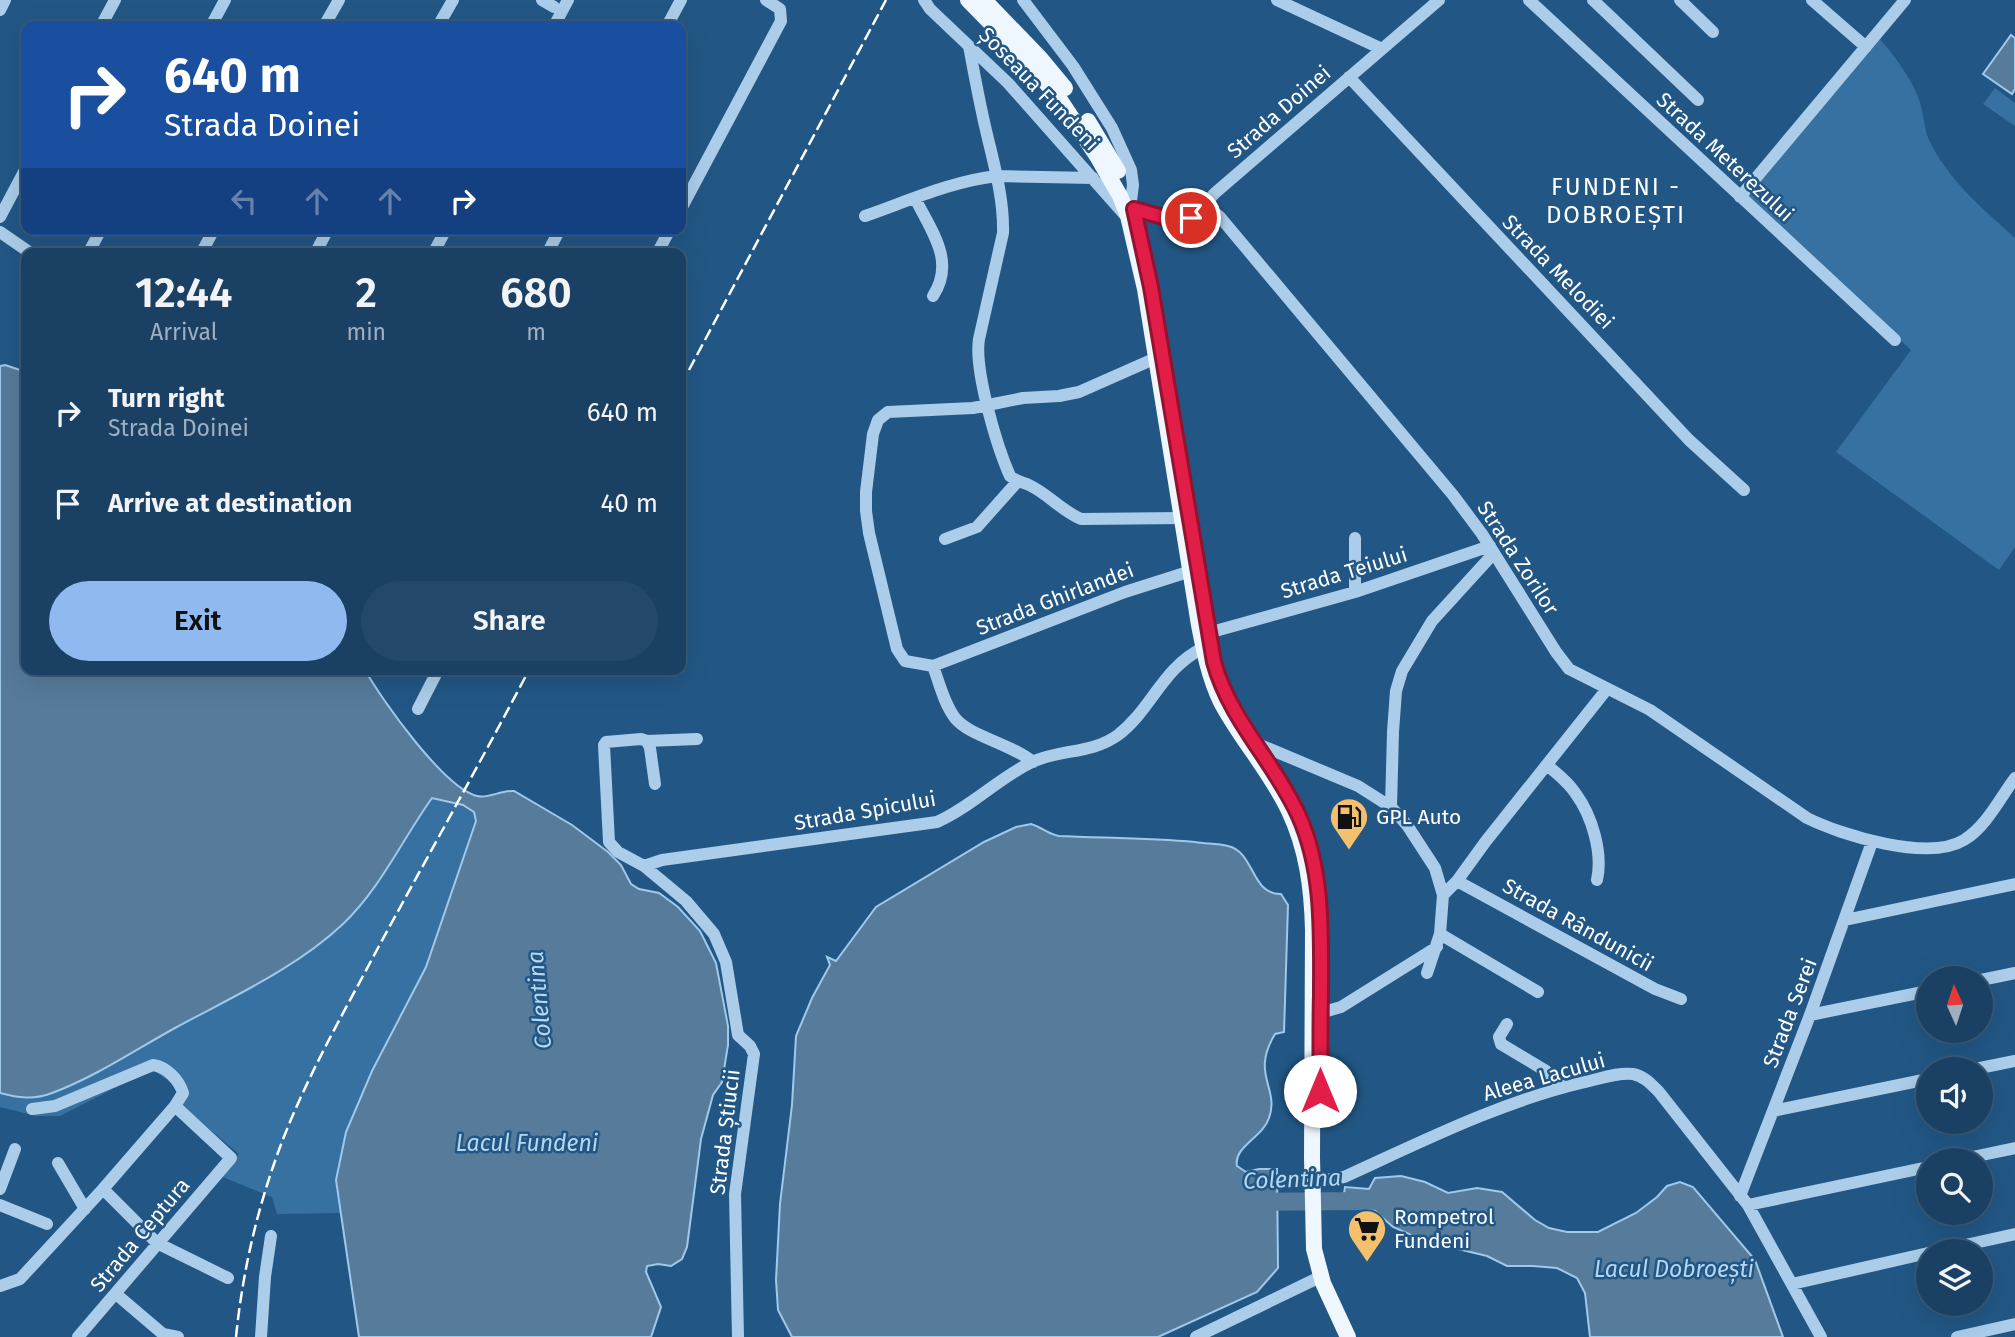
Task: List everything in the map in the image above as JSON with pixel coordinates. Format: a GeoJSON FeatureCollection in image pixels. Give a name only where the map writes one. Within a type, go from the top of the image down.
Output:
{"type":"FeatureCollection","features":[{"type":"Feature","properties":{"kind":"main road","name":"Șoseaua Fundeni"},"geometry":{"type":"LineString","coordinates":[[968,0],[1050,88],[1087,140],[1124,205],[1132,212],[1191,571],[1206,641],[1223,691],[1293,804],[1304,828],[1312,858],[1320,906],[1316,1014]]}},
{"type":"Feature","properties":{"kind":"main road","name":"Șoseaua Fundeni"},"geometry":{"type":"LineString","coordinates":[[984,0],[1052,72],[1087,120],[1106,174],[1132,212],[1151,287],[1213,681],[1222,704],[1282,797],[1303,846],[1312,899],[1320,1277],[1348,1337]]}},
{"type":"Feature","properties":{"kind":"main road","name":"Șoseaua Fundeni"},"geometry":{"type":"LineString","coordinates":[[1318,1248],[1332,1284],[1359,1337]]}},
{"type":"Feature","properties":{"kind":"street"},"geometry":{"type":"LineString","coordinates":[[0,10],[5,0]]}},
{"type":"Feature","properties":{"kind":"street"},"geometry":{"type":"LineString","coordinates":[[104,21],[115,0]]}},
{"type":"Feature","properties":{"kind":"street"},"geometry":{"type":"LineString","coordinates":[[214,21],[225,0]]}},
{"type":"Feature","properties":{"kind":"street"},"geometry":{"type":"LineString","coordinates":[[327,21],[339,0]]}},
{"type":"Feature","properties":{"kind":"street"},"geometry":{"type":"LineString","coordinates":[[441,21],[453,0]]}},
{"type":"Feature","properties":{"kind":"street"},"geometry":{"type":"LineString","coordinates":[[542,0],[554,7]]}},
{"type":"Feature","properties":{"kind":"street"},"geometry":{"type":"LineString","coordinates":[[557,21],[568,0]]}},
{"type":"Feature","properties":{"kind":"street"},"geometry":{"type":"LineString","coordinates":[[670,21],[681,0]]}},
{"type":"Feature","properties":{"kind":"street"},"geometry":{"type":"LineString","coordinates":[[686,200],[781,21],[778,6],[766,0]]}},
{"type":"Feature","properties":{"kind":"street","name":"Șoseaua Fundeni"},"geometry":{"type":"LineString","coordinates":[[924,0],[930,9],[1106,174]]}},
{"type":"Feature","properties":{"kind":"street","name":"Șoseaua Fundeni"},"geometry":{"type":"LineString","coordinates":[[1023,0],[1073,66],[1112,128],[1131,170],[1132,212]]}},
{"type":"Feature","properties":{"kind":"street"},"geometry":{"type":"LineString","coordinates":[[1277,0],[1382,49]]}},
{"type":"Feature","properties":{"kind":"street","name":"Strada Doinei"},"geometry":{"type":"LineString","coordinates":[[1132,212],[1167,218],[1191,218],[1215,193],[1439,0]]}},
{"type":"Feature","properties":{"kind":"street","name":"Strada Meterezului"},"geometry":{"type":"LineString","coordinates":[[1529,0],[1895,340]]}},
{"type":"Feature","properties":{"kind":"street"},"geometry":{"type":"LineString","coordinates":[[1593,0],[1698,100]]}},
{"type":"Feature","properties":{"kind":"street"},"geometry":{"type":"LineString","coordinates":[[1680,0],[1713,32]]}},
{"type":"Feature","properties":{"kind":"street"},"geometry":{"type":"LineString","coordinates":[[1812,0],[1866,47]]}},
{"type":"Feature","properties":{"kind":"street"},"geometry":{"type":"LineString","coordinates":[[1740,197],[1905,0]]}},
{"type":"Feature","properties":{"kind":"street"},"geometry":{"type":"LineString","coordinates":[[969,46],[1004,220],[978,348],[988,405],[1010,476],[1017,482],[1031,486],[1070,515],[1080,519],[1183,518]]}},
{"type":"Feature","properties":{"kind":"street","name":"Strada Melodiei"},"geometry":{"type":"LineString","coordinates":[[1349,77],[1689,440],[1744,490]]}},
{"type":"Feature","properties":{"kind":"street"},"geometry":{"type":"LineString","coordinates":[[865,216],[962,182],[997,176],[1106,174]]}},
{"type":"Feature","properties":{"kind":"street"},"geometry":{"type":"LineString","coordinates":[[0,217],[21,177]]}},
{"type":"Feature","properties":{"kind":"street"},"geometry":{"type":"LineString","coordinates":[[915,198],[943,258],[942,278],[933,296]]}},
{"type":"Feature","properties":{"kind":"street","name":"Strada Zorilor"},"geometry":{"type":"LineString","coordinates":[[1202,208],[1213,211],[1220,217],[1453,495],[1492,550],[1562,661],[1577,674],[1650,710],[1807,818],[1826,828],[1872,842],[1918,847],[1958,843],[1981,825],[2015,778]]}},
{"type":"Feature","properties":{"kind":"street"},"geometry":{"type":"LineString","coordinates":[[0,232],[24,248]]}},
{"type":"Feature","properties":{"kind":"street"},"geometry":{"type":"LineString","coordinates":[[1033,762],[1019,752],[958,722],[950,710],[933,666],[910,664],[900,656],[869,533],[866,511],[873,434],[878,420],[888,412],[949,410],[1079,392],[1156,358]]}},
{"type":"Feature","properties":{"kind":"street"},"geometry":{"type":"LineString","coordinates":[[945,539],[977,527],[1017,482]]}},
{"type":"Feature","properties":{"kind":"street"},"geometry":{"type":"LineString","coordinates":[[1355,538],[1355,592]]}},
{"type":"Feature","properties":{"kind":"street"},"geometry":{"type":"LineString","coordinates":[[1391,807],[1396,691],[1402,671],[1432,621],[1492,550]]}},
{"type":"Feature","properties":{"kind":"street","name":"Strada Teiului"},"geometry":{"type":"LineString","coordinates":[[1206,641],[1492,550]]}},
{"type":"Feature","properties":{"kind":"street","name":"Strada Ghirlandei"},"geometry":{"type":"LineString","coordinates":[[933,666],[1125,592],[1191,571]]}},
{"type":"Feature","properties":{"kind":"street","name":"Strada Spicului"},"geometry":{"type":"LineString","coordinates":[[644,866],[662,860],[937,822],[954,814],[1033,762],[1089,749],[1119,734],[1171,670],[1206,641]]}},
{"type":"Feature","properties":{"kind":"street"},"geometry":{"type":"LineString","coordinates":[[418,709],[435,675]]}},
{"type":"Feature","properties":{"kind":"street"},"geometry":{"type":"LineString","coordinates":[[1443,895],[1457,881],[1607,689]]}},
{"type":"Feature","properties":{"kind":"street"},"geometry":{"type":"LineString","coordinates":[[655,783],[647,741],[697,739]]}},
{"type":"Feature","properties":{"kind":"street","name":"Strada Știucii"},"geometry":{"type":"LineString","coordinates":[[647,741],[610,740],[604,745],[609,842],[618,852],[644,866],[686,901],[714,934],[726,962],[738,1035],[754,1054],[735,1194],[738,1337]]}},
{"type":"Feature","properties":{"kind":"street"},"geometry":{"type":"LineString","coordinates":[[1254,742],[1358,786],[1391,807],[1429,857],[1439,877],[1443,895],[1438,940],[1427,973]]}},
{"type":"Feature","properties":{"kind":"street"},"geometry":{"type":"LineString","coordinates":[[1548,766],[1575,792],[1586,810],[1600,862],[1597,880]]}},
{"type":"Feature","properties":{"kind":"street","name":"Strada Serei"},"geometry":{"type":"LineString","coordinates":[[1744,1201],[1773,1111],[1872,842]]}},
{"type":"Feature","properties":{"kind":"street","name":"Strada Rândunicii"},"geometry":{"type":"LineString","coordinates":[[1457,881],[1655,989],[1681,999]]}},
{"type":"Feature","properties":{"kind":"street"},"geometry":{"type":"LineString","coordinates":[[1845,919],[2015,884]]}},
{"type":"Feature","properties":{"kind":"street"},"geometry":{"type":"LineString","coordinates":[[1316,1014],[1340,1007],[1438,940]]}},
{"type":"Feature","properties":{"kind":"street"},"geometry":{"type":"LineString","coordinates":[[1438,940],[1538,992]]}},
{"type":"Feature","properties":{"kind":"street"},"geometry":{"type":"LineString","coordinates":[[1993,978],[2015,973]]}},
{"type":"Feature","properties":{"kind":"street"},"geometry":{"type":"LineString","coordinates":[[1810,1015],[1916,993]]}},
{"type":"Feature","properties":{"kind":"street"},"geometry":{"type":"LineString","coordinates":[[1507,1024],[1499,1037],[1501,1044],[1546,1071],[1563,1087]]}},
{"type":"Feature","properties":{"kind":"street"},"geometry":{"type":"LineString","coordinates":[[1993,1065],[2015,1061]]}},
{"type":"Feature","properties":{"kind":"street"},"geometry":{"type":"LineString","coordinates":[[0,1286],[20,1279],[103,1189],[175,1106],[183,1093],[180,1084],[167,1070],[153,1065],[55,1106],[32,1109]]}},
{"type":"Feature","properties":{"kind":"street","name":"Aleea Lacului"},"geometry":{"type":"LineString","coordinates":[[1317,1182],[1337,1179],[1509,1104],[1563,1087],[1624,1074],[1643,1077],[1659,1091],[1744,1201],[1821,1337]]}},
{"type":"Feature","properties":{"kind":"street"},"geometry":{"type":"LineString","coordinates":[[1773,1111],[1916,1081]]}},
{"type":"Feature","properties":{"kind":"street","name":"Strada Ceptura"},"geometry":{"type":"LineString","coordinates":[[78,1337],[231,1158],[175,1106]]}},
{"type":"Feature","properties":{"kind":"street"},"geometry":{"type":"LineString","coordinates":[[1993,1153],[2015,1148]]}},
{"type":"Feature","properties":{"kind":"street"},"geometry":{"type":"LineString","coordinates":[[0,1189],[15,1149]]}},
{"type":"Feature","properties":{"kind":"street"},"geometry":{"type":"LineString","coordinates":[[58,1163],[85,1209]]}},
{"type":"Feature","properties":{"kind":"street"},"geometry":{"type":"LineString","coordinates":[[1744,1201],[1916,1169]]}},
{"type":"Feature","properties":{"kind":"street"},"geometry":{"type":"LineString","coordinates":[[103,1189],[157,1243],[228,1278]]}},
{"type":"Feature","properties":{"kind":"street"},"geometry":{"type":"LineString","coordinates":[[0,1205],[47,1224]]}},
{"type":"Feature","properties":{"kind":"street"},"geometry":{"type":"LineString","coordinates":[[1992,1239],[2015,1234]]}},
{"type":"Feature","properties":{"kind":"street"},"geometry":{"type":"LineString","coordinates":[[261,1337],[271,1236]]}},
{"type":"Feature","properties":{"kind":"street"},"geometry":{"type":"LineString","coordinates":[[1792,1284],[1916,1256]]}},
{"type":"Feature","properties":{"kind":"street"},"geometry":{"type":"LineString","coordinates":[[1196,1337],[1320,1277]]}},
{"type":"Feature","properties":{"kind":"street"},"geometry":{"type":"LineString","coordinates":[[116,1294],[163,1336],[178,1337]]}},
{"type":"Feature","properties":{"kind":"street"},"geometry":{"type":"LineString","coordinates":[[1957,1337],[2015,1324]]}},
{"type":"Feature","properties":{"kind":"shaded area"},"geometry":{"type":"Polygon","coordinates":[[[1880,39],[1913,87],[1929,140],[1937,155],[1967,193],[2015,238],[2015,547],[1999,570],[1836,452],[1911,350],[1747,198],[1880,39]]]}},
{"type":"Feature","properties":{"kind":"shaded area"},"geometry":{"type":"Polygon","coordinates":[[[1995,88],[2015,103],[2015,126],[1983,104],[1995,88]]]}},
{"type":"Feature","properties":{"kind":"shaded area"},"geometry":{"type":"Polygon","coordinates":[[[432,798],[471,809],[476,821],[426,967],[372,1071],[346,1133],[335,1181],[341,1213],[277,1214],[272,1197],[220,1176],[239,1154],[184,1108],[174,1085],[152,1069],[60,1116],[36,1116],[0,1107],[0,1093],[32,1097],[67,1087],[261,983],[304,956],[356,910],[380,880],[432,798]]]}},
{"type":"Feature","properties":{"kind":"water"},"geometry":{"type":"Polygon","coordinates":[[[2011,35],[2015,38],[2015,89],[2012,94],[1983,74],[2011,35]]]}},
{"type":"Feature","properties":{"kind":"water","name":"Lacul Fundeni"},"geometry":{"type":"Polygon","coordinates":[[[0,366],[21,370],[21,675],[368,675],[415,741],[463,790],[481,797],[514,791],[572,825],[621,865],[631,884],[639,889],[659,893],[678,907],[700,931],[716,963],[728,1026],[728,1045],[722,1082],[713,1095],[701,1139],[687,1247],[682,1259],[671,1266],[647,1266],[646,1272],[661,1307],[651,1337],[359,1337],[336,1180],[346,1132],[372,1071],[426,967],[476,821],[474,812],[463,805],[432,798],[380,880],[356,910],[324,940],[284,969],[68,1087],[32,1097],[0,1093],[0,366]]]}},
{"type":"Feature","properties":{"kind":"water"},"geometry":{"type":"Polygon","coordinates":[[[1031,824],[1059,836],[1228,846],[1243,856],[1264,888],[1281,894],[1288,905],[1284,1032],[1275,1034],[1265,1060],[1271,1098],[1269,1118],[1261,1131],[1239,1153],[1237,1159],[1237,1166],[1246,1172],[1277,1169],[1278,1268],[1257,1292],[1158,1337],[792,1337],[778,1310],[776,1280],[780,1204],[792,1105],[796,1036],[830,965],[827,957],[836,961],[876,907],[984,842],[1016,827],[1031,824]]]}},
{"type":"Feature","properties":{"kind":"water","name":"Lacul Dobroești"},"geometry":{"type":"Polygon","coordinates":[[[1401,1176],[1425,1182],[1448,1193],[1477,1188],[1502,1192],[1535,1220],[1549,1228],[1567,1232],[1598,1232],[1636,1213],[1667,1186],[1680,1182],[1693,1187],[1755,1260],[1783,1337],[1590,1337],[1585,1293],[1577,1278],[1557,1268],[1507,1266],[1487,1256],[1425,1241],[1393,1227],[1375,1211],[1342,1207],[1345,1187],[1369,1189],[1375,1178],[1401,1176]]]}},
{"type":"Feature","properties":{"kind":"waterway","name":"Colentina"},"geometry":{"type":"LineString","coordinates":[[1254,1202],[1366,1201]]}},
{"type":"Feature","properties":{"kind":"railway"},"geometry":{"type":"LineString","coordinates":[[686,376],[886,0]]}},
{"type":"Feature","properties":{"kind":"railway"},"geometry":{"type":"LineString","coordinates":[[236,1337],[255,1226],[285,1133],[337,1025],[526,675]]}},
{"type":"Feature","properties":{"kind":"place","name":"GPL Auto"},"geometry":{"type":"Point","coordinates":[1349,851]}},
{"type":"Feature","properties":{"kind":"place","name":"Rompetrol Fundeni"},"geometry":{"type":"Point","coordinates":[1367,1263]}},
{"type":"Feature","properties":{"kind":"district","name":"FUNDENI - DOBROEȘTI"},"geometry":{"type":"Point","coordinates":[1616,201]}},
{"type":"Feature","properties":{"kind":"route"},"geometry":{"type":"LineString","coordinates":[[1191,218],[1167,218],[1134,209],[1151,287],[1204,612],[1218,677],[1229,703],[1287,793],[1309,844],[1314,867],[1320,921],[1320,1091]]}}]}
